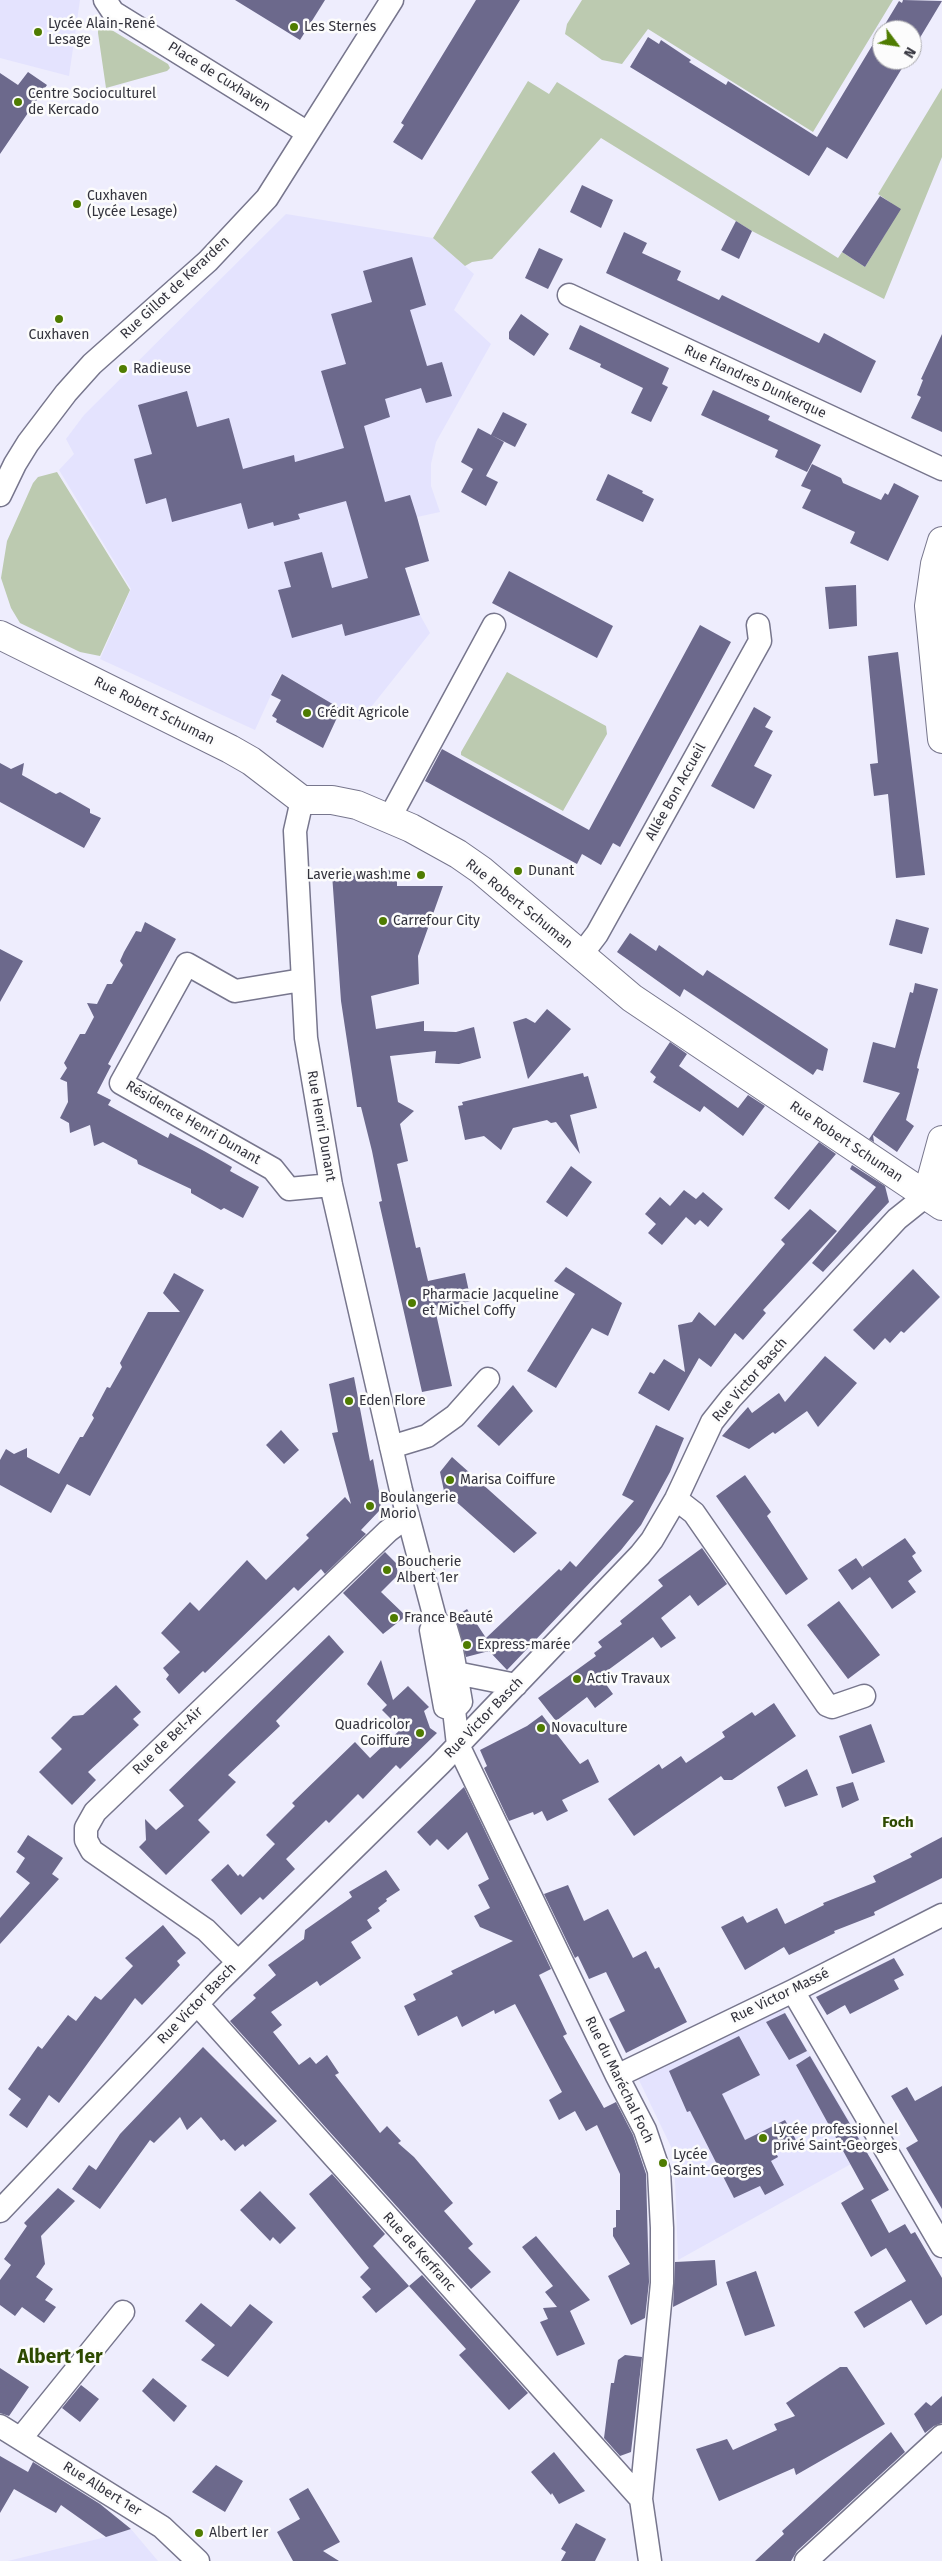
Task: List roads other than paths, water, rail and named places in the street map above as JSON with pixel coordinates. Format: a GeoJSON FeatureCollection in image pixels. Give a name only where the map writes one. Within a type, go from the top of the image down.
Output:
{"type":"FeatureCollection","features":[{"type":"Feature","properties":{"kind":"street","name":"Rue Gillot de Kerarden"},"geometry":{"type":"LineString","coordinates":[[0,495],[15,464],[66,393],[92,364],[208,261],[267,198],[392,0]]}},
{"type":"Feature","properties":{"kind":"street","name":"Place de Cuxhaven"},"geometry":{"type":"LineString","coordinates":[[105,2],[114,12],[308,133]]}},
{"type":"Feature","properties":{"kind":"street","name":"Rue Flandres Dunkerque"},"geometry":{"type":"LineString","coordinates":[[569,296],[942,468]]}},
{"type":"Feature","properties":{"kind":"street"},"geometry":{"type":"LineString","coordinates":[[942,540],[935,564],[929,606],[937,657],[942,739]]}},
{"type":"Feature","properties":{"kind":"street"},"geometry":{"type":"LineString","coordinates":[[389,819],[494,625]]}},
{"type":"Feature","properties":{"kind":"street","name":"Allée Bon Accueil"},"geometry":{"type":"LineString","coordinates":[[582,955],[597,934],[760,640],[758,625]]}},
{"type":"Feature","properties":{"kind":"street","name":"Rue Robert Schuman"},"geometry":{"type":"LineString","coordinates":[[0,635],[230,749],[251,761],[302,800],[340,802],[356,805],[389,819],[458,854],[481,870],[632,998],[934,1201]]}},
{"type":"Feature","properties":{"kind":"street","name":"Rue Henri Dunant"},"geometry":{"type":"LineString","coordinates":[[302,800],[295,831],[306,1038],[331,1185],[391,1447],[436,1622],[432,1630],[445,1707],[454,1710]]}},
{"type":"Feature","properties":{"kind":"street","name":"Résidence Henri Dunant"},"geometry":{"type":"LineString","coordinates":[[302,980],[235,991],[187,964],[121,1083],[272,1169],[289,1189],[331,1185]]}},
{"type":"Feature","properties":{"kind":"street"},"geometry":{"type":"LineString","coordinates":[[934,1201],[942,1140]]}},
{"type":"Feature","properties":{"kind":"street","name":"Rue Victor Basch"},"geometry":{"type":"LineString","coordinates":[[0,2211],[197,2004],[458,1745],[640,1555],[652,1540],[676,1499],[701,1442],[731,1398],[897,1219],[934,1201]]}},
{"type":"Feature","properties":{"kind":"street"},"geometry":{"type":"LineString","coordinates":[[391,1447],[427,1436],[456,1416],[488,1379]]}},
{"type":"Feature","properties":{"kind":"street"},"geometry":{"type":"LineString","coordinates":[[676,1499],[694,1513],[827,1705],[832,1707],[864,1696]]}},
{"type":"Feature","properties":{"kind":"street","name":"Rue de Bel-Air"},"geometry":{"type":"LineString","coordinates":[[238,1962],[206,1930],[92,1851],[86,1840],[86,1828],[95,1812],[388,1531],[408,1516]]}},
{"type":"Feature","properties":{"kind":"street","name":"Rue Henri Dunant"},"geometry":{"type":"LineString","coordinates":[[436,1622],[446,1628],[456,1672],[461,1702],[454,1710],[458,1745]]}},
{"type":"Feature","properties":{"kind":"street"},"geometry":{"type":"LineString","coordinates":[[456,1672],[516,1685]]}},
{"type":"Feature","properties":{"kind":"street","name":"Rue du Maréchal Foch"},"geometry":{"type":"LineString","coordinates":[[458,1745],[617,2076],[646,2130],[659,2171],[662,2283],[641,2499],[650,2561]]}},
{"type":"Feature","properties":{"kind":"street","name":"Rue Victor Massé"},"geometry":{"type":"LineString","coordinates":[[617,2076],[793,1991],[942,1915]]}},
{"type":"Feature","properties":{"kind":"street"},"geometry":{"type":"LineString","coordinates":[[793,1991],[942,2246]]}},
{"type":"Feature","properties":{"kind":"street","name":"Rue de Kerfranc"},"geometry":{"type":"LineString","coordinates":[[197,2004],[641,2499]]}},
{"type":"Feature","properties":{"kind":"street"},"geometry":{"type":"LineString","coordinates":[[21,2438],[123,2312]]}},
{"type":"Feature","properties":{"kind":"street","name":"Rue Albert 1er"},"geometry":{"type":"LineString","coordinates":[[0,2426],[162,2527],[198,2561]]}},
{"type":"Feature","properties":{"kind":"street"},"geometry":{"type":"LineString","coordinates":[[806,2561],[942,2436]]}},
{"type":"Feature","properties":{"kind":"place","name":"Les Sternes"},"geometry":{"type":"Point","coordinates":[294,27]}},
{"type":"Feature","properties":{"kind":"place","name":"Lycée Alain-René Lesage"},"geometry":{"type":"Point","coordinates":[38,32]}},
{"type":"Feature","properties":{"kind":"place","name":"Centre Socioculturel de Kercado"},"geometry":{"type":"Point","coordinates":[18,102]}},
{"type":"Feature","properties":{"kind":"place","name":"Cuxhaven (Lycée Lesage)"},"geometry":{"type":"Point","coordinates":[77,204]}},
{"type":"Feature","properties":{"kind":"place","name":"Cuxhaven"},"geometry":{"type":"Point","coordinates":[59,319]}},
{"type":"Feature","properties":{"kind":"place","name":"Radieuse"},"geometry":{"type":"Point","coordinates":[123,369]}},
{"type":"Feature","properties":{"kind":"place","name":"Crédit Agricole"},"geometry":{"type":"Point","coordinates":[307,713]}},
{"type":"Feature","properties":{"kind":"place","name":"Dunant"},"geometry":{"type":"Point","coordinates":[518,871]}},
{"type":"Feature","properties":{"kind":"place","name":"Laverie wash.me"},"geometry":{"type":"Point","coordinates":[421,875]}},
{"type":"Feature","properties":{"kind":"place","name":"Carrefour City"},"geometry":{"type":"Point","coordinates":[383,921]}},
{"type":"Feature","properties":{"kind":"place","name":"Pharmacie Jacqueline et Michel Coffy"},"geometry":{"type":"Point","coordinates":[412,1303]}},
{"type":"Feature","properties":{"kind":"place","name":"Eden Flore"},"geometry":{"type":"Point","coordinates":[349,1401]}},
{"type":"Feature","properties":{"kind":"place","name":"Marisa Coiffure"},"geometry":{"type":"Point","coordinates":[450,1480]}},
{"type":"Feature","properties":{"kind":"place","name":"Boulangerie Morio"},"geometry":{"type":"Point","coordinates":[370,1506]}},
{"type":"Feature","properties":{"kind":"place","name":"Boucherie Albert 1er"},"geometry":{"type":"Point","coordinates":[387,1570]}},
{"type":"Feature","properties":{"kind":"place","name":"France Beauté"},"geometry":{"type":"Point","coordinates":[394,1618]}},
{"type":"Feature","properties":{"kind":"place","name":"Express-marée"},"geometry":{"type":"Point","coordinates":[467,1645]}},
{"type":"Feature","properties":{"kind":"place","name":"Activ Travaux"},"geometry":{"type":"Point","coordinates":[577,1679]}},
{"type":"Feature","properties":{"kind":"place","name":"Novaculture"},"geometry":{"type":"Point","coordinates":[541,1728]}},
{"type":"Feature","properties":{"kind":"place","name":"Quadricolor Coiffure"},"geometry":{"type":"Point","coordinates":[420,1733]}},
{"type":"Feature","properties":{"kind":"place","name":"Lycée professionnel privé Saint-Georges"},"geometry":{"type":"Point","coordinates":[763,2138]}},
{"type":"Feature","properties":{"kind":"place","name":"Lycée Saint-Georges"},"geometry":{"type":"Point","coordinates":[663,2163]}},
{"type":"Feature","properties":{"kind":"place","name":"Albert Ier"},"geometry":{"type":"Point","coordinates":[199,2533]}},
{"type":"Feature","properties":{"kind":"district","name":"Foch"},"geometry":{"type":"Point","coordinates":[898,1823]}},
{"type":"Feature","properties":{"kind":"district","name":"Albert 1er"},"geometry":{"type":"Point","coordinates":[60,2358]}}]}
